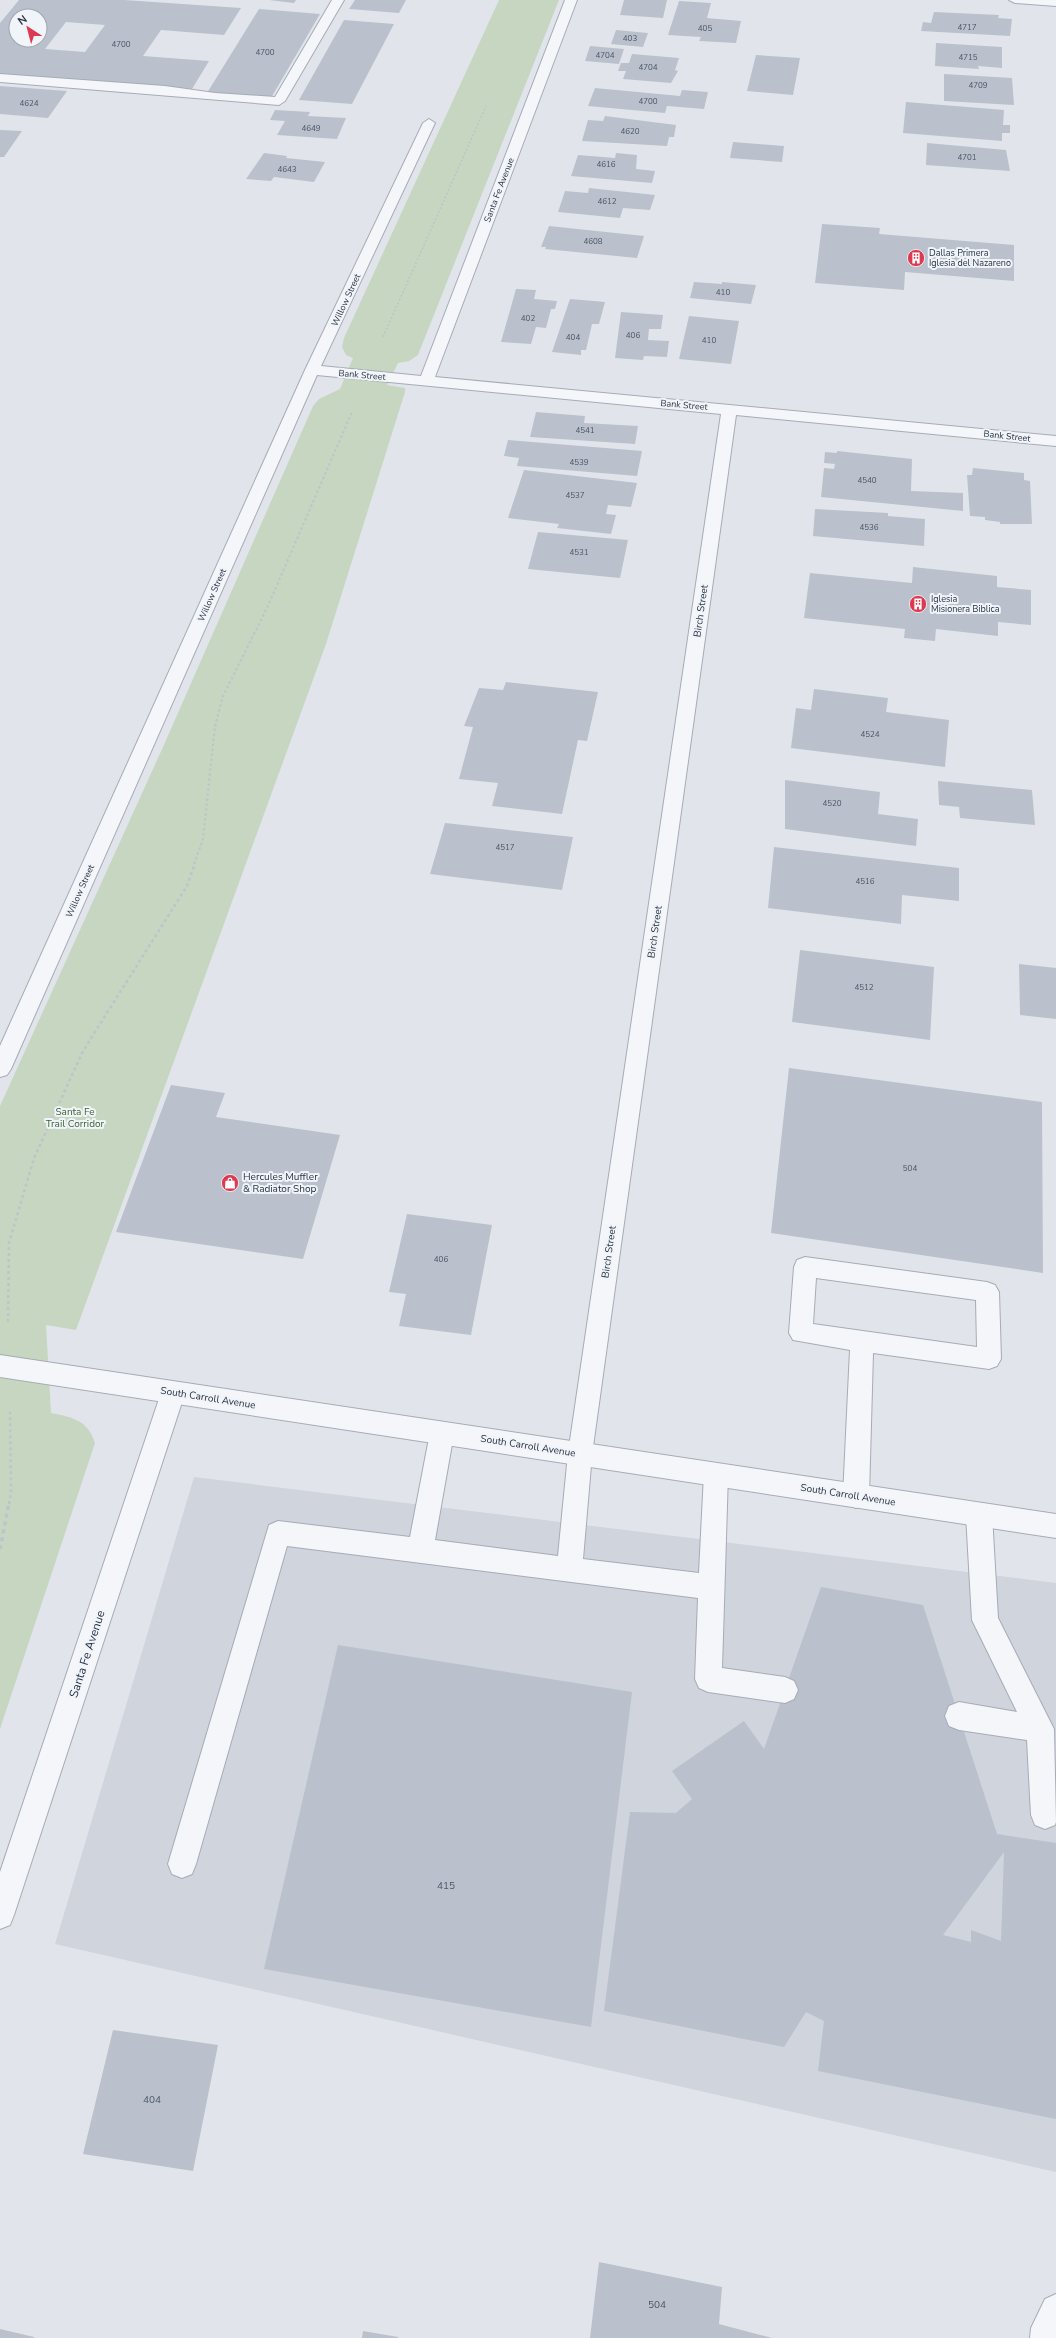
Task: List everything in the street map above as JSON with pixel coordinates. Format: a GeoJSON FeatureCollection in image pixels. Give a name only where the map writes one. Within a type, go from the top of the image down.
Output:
{"type":"FeatureCollection","features":[{"type":"Feature","properties":{"kind":"street"},"geometry":{"type":"LineString","coordinates":[[0,78],[165,90],[215,97],[279,101],[338,0]]}},
{"type":"Feature","properties":{"kind":"street","name":"Santa Fe Avenue"},"geometry":{"type":"LineString","coordinates":[[427,380],[571,0]]}},
{"type":"Feature","properties":{"kind":"street"},"geometry":{"type":"LineString","coordinates":[[1015,0],[1056,3]]}},
{"type":"Feature","properties":{"kind":"street","name":"Willow Street"},"geometry":{"type":"LineString","coordinates":[[0,1069],[312,370],[429,122]]}},
{"type":"Feature","properties":{"kind":"street","name":"Bank Street"},"geometry":{"type":"LineString","coordinates":[[312,370],[1056,441]]}},
{"type":"Feature","properties":{"kind":"street","name":"Birch Street"},"geometry":{"type":"LineString","coordinates":[[569,1570],[580,1454],[729,409]]}},
{"type":"Feature","properties":{"kind":"street"},"geometry":{"type":"LineString","coordinates":[[805,1267],[987,1292],[989,1359],[862,1343],[801,1333],[805,1267]]}},
{"type":"Feature","properties":{"kind":"street"},"geometry":{"type":"LineString","coordinates":[[856,1496],[862,1343]]}},
{"type":"Feature","properties":{"kind":"street","name":"South Carroll Avenue"},"geometry":{"type":"LineString","coordinates":[[0,1366],[1056,1526]]}},
{"type":"Feature","properties":{"kind":"street","name":"Santa Fe Avenue"},"geometry":{"type":"LineString","coordinates":[[0,1915],[173,1393]]}},
{"type":"Feature","properties":{"kind":"street"},"geometry":{"type":"LineString","coordinates":[[420,1550],[442,1433]]}},
{"type":"Feature","properties":{"kind":"street"},"geometry":{"type":"LineString","coordinates":[[716,1474],[708,1679],[785,1690]]}},
{"type":"Feature","properties":{"kind":"street"},"geometry":{"type":"LineString","coordinates":[[979,1515],[985,1620],[1040,1729],[1045,1815]]}},
{"type":"Feature","properties":{"kind":"street"},"geometry":{"type":"LineString","coordinates":[[182,1864],[278,1533],[711,1587]]}},
{"type":"Feature","properties":{"kind":"street"},"geometry":{"type":"LineString","coordinates":[[959,1716],[1040,1729]]}},
{"type":"Feature","properties":{"kind":"street"},"geometry":{"type":"LineString","coordinates":[[1046,2338],[1047,2328],[1056,2310]]}},
{"type":"Feature","properties":{"kind":"path"},"geometry":{"type":"LineString","coordinates":[[381,341],[487,102]]}},
{"type":"Feature","properties":{"kind":"path"},"geometry":{"type":"LineString","coordinates":[[8,1321],[9,1243],[34,1158],[83,1051],[187,886],[203,839],[214,726],[223,696],[267,608],[354,407]]}},
{"type":"Feature","properties":{"kind":"path"},"geometry":{"type":"LineString","coordinates":[[0,1549],[11,1493],[10,1406]]}},
{"type":"Feature","properties":{"kind":"shaded area"},"geometry":{"type":"Polygon","coordinates":[[[194,1477],[1056,1583],[1056,2172],[55,1944],[194,1477]]]}},
{"type":"Feature","properties":{"kind":"green space","name":"Santa Fe Trail Corridor"},"geometry":{"type":"Polygon","coordinates":[[[499,0],[559,0],[418,355],[409,361],[398,363],[387,385],[405,388],[405,392],[326,644],[76,1330],[46,1325],[51,1413],[72,1418],[84,1424],[92,1435],[95,1443],[0,1729],[0,1106],[163,747],[313,406],[319,399],[340,389],[353,358],[346,355],[342,347],[344,338],[499,0]]]}},
{"type":"Feature","properties":{"kind":"building"},"geometry":{"type":"Polygon","coordinates":[[[19,0],[124,0],[241,8],[224,35],[161,30],[143,56],[209,61],[192,89],[0,74],[0,23],[8,13],[8,48],[46,48],[45,49],[85,52],[105,25],[66,22],[48,45],[48,8],[12,8],[19,0]]]}},
{"type":"Feature","properties":{"kind":"building"},"geometry":{"type":"Polygon","coordinates":[[[269,0],[296,0],[294,3],[269,0]]]}},
{"type":"Feature","properties":{"kind":"building"},"geometry":{"type":"Polygon","coordinates":[[[355,0],[406,0],[399,13],[349,9],[355,0]]]}},
{"type":"Feature","properties":{"kind":"building"},"geometry":{"type":"Polygon","coordinates":[[[624,0],[667,0],[663,18],[620,15],[624,0]]]}},
{"type":"Feature","properties":{"kind":"building"},"geometry":{"type":"Polygon","coordinates":[[[679,1],[711,3],[707,18],[741,21],[736,43],[699,41],[701,37],[668,35],[679,1]]]}},
{"type":"Feature","properties":{"kind":"building"},"geometry":{"type":"Polygon","coordinates":[[[259,9],[320,14],[271,98],[207,93],[259,9]]]}},
{"type":"Feature","properties":{"kind":"building"},"geometry":{"type":"Polygon","coordinates":[[[934,12],[999,15],[998,18],[1012,19],[1010,36],[921,31],[923,22],[931,23],[934,12]]]}},
{"type":"Feature","properties":{"kind":"building"},"geometry":{"type":"Polygon","coordinates":[[[344,20],[394,24],[352,104],[299,100],[344,20]]]}},
{"type":"Feature","properties":{"kind":"building"},"geometry":{"type":"Polygon","coordinates":[[[616,30],[648,33],[643,47],[611,44],[616,30]]]}},
{"type":"Feature","properties":{"kind":"building"},"geometry":{"type":"Polygon","coordinates":[[[936,43],[1002,47],[1002,68],[978,66],[979,69],[935,66],[936,43]]]}},
{"type":"Feature","properties":{"kind":"building"},"geometry":{"type":"Polygon","coordinates":[[[590,46],[624,49],[619,64],[585,61],[590,46]]]}},
{"type":"Feature","properties":{"kind":"building"},"geometry":{"type":"Polygon","coordinates":[[[632,54],[679,58],[675,70],[678,71],[671,83],[623,79],[626,71],[618,71],[621,63],[629,63],[632,54]]]}},
{"type":"Feature","properties":{"kind":"building"},"geometry":{"type":"Polygon","coordinates":[[[756,55],[800,58],[793,95],[747,91],[756,55]]]}},
{"type":"Feature","properties":{"kind":"building"},"geometry":{"type":"Polygon","coordinates":[[[944,74],[1012,78],[1014,105],[944,101],[944,74]]]}},
{"type":"Feature","properties":{"kind":"building"},"geometry":{"type":"Polygon","coordinates":[[[0,86],[67,91],[48,118],[0,114],[0,86]]]}},
{"type":"Feature","properties":{"kind":"building"},"geometry":{"type":"Polygon","coordinates":[[[595,88],[680,96],[682,90],[708,92],[704,109],[667,106],[665,113],[588,106],[595,88]]]}},
{"type":"Feature","properties":{"kind":"building"},"geometry":{"type":"Polygon","coordinates":[[[906,102],[1004,110],[1003,125],[1010,125],[1010,133],[1002,133],[1002,141],[903,133],[906,102]]]}},
{"type":"Feature","properties":{"kind":"building"},"geometry":{"type":"Polygon","coordinates":[[[275,110],[310,112],[308,116],[346,118],[337,139],[277,135],[285,121],[270,120],[275,110]]]}},
{"type":"Feature","properties":{"kind":"building"},"geometry":{"type":"Polygon","coordinates":[[[605,116],[676,125],[674,137],[669,137],[667,146],[582,141],[588,120],[603,121],[605,116]]]}},
{"type":"Feature","properties":{"kind":"building"},"geometry":{"type":"Polygon","coordinates":[[[0,130],[22,131],[4,157],[0,157],[0,130]]]}},
{"type":"Feature","properties":{"kind":"building"},"geometry":{"type":"Polygon","coordinates":[[[733,142],[784,146],[782,162],[730,158],[733,142]]]}},
{"type":"Feature","properties":{"kind":"building"},"geometry":{"type":"Polygon","coordinates":[[[927,143],[1006,150],[1010,171],[926,165],[927,143]]]}},
{"type":"Feature","properties":{"kind":"building"},"geometry":{"type":"Polygon","coordinates":[[[264,153],[287,156],[286,158],[325,162],[314,182],[274,177],[271,181],[246,179],[264,153]]]}},
{"type":"Feature","properties":{"kind":"building"},"geometry":{"type":"Polygon","coordinates":[[[616,153],[637,155],[636,169],[655,171],[652,183],[571,176],[578,155],[615,158],[616,153]]]}},
{"type":"Feature","properties":{"kind":"building"},"geometry":{"type":"Polygon","coordinates":[[[589,188],[655,195],[650,210],[623,208],[620,218],[558,212],[565,191],[588,193],[589,188]]]}},
{"type":"Feature","properties":{"kind":"building","name":"Dallas Primera Iglesia del Nazareno"},"geometry":{"type":"Polygon","coordinates":[[[822,224],[880,228],[879,234],[1014,245],[1014,281],[905,272],[904,290],[815,283],[822,224]]]}},
{"type":"Feature","properties":{"kind":"building"},"geometry":{"type":"Polygon","coordinates":[[[549,226],[644,236],[637,258],[545,249],[546,247],[541,247],[549,226]]]}},
{"type":"Feature","properties":{"kind":"building"},"geometry":{"type":"Polygon","coordinates":[[[694,282],[722,284],[722,282],[756,285],[751,304],[690,298],[694,282]]]}},
{"type":"Feature","properties":{"kind":"building"},"geometry":{"type":"Polygon","coordinates":[[[516,289],[536,290],[534,299],[557,301],[555,309],[551,309],[546,328],[536,327],[531,344],[501,342],[516,289]]]}},
{"type":"Feature","properties":{"kind":"building"},"geometry":{"type":"Polygon","coordinates":[[[570,299],[605,302],[599,324],[592,324],[586,350],[581,350],[581,355],[552,352],[570,299]]]}},
{"type":"Feature","properties":{"kind":"building"},"geometry":{"type":"Polygon","coordinates":[[[621,312],[663,315],[661,329],[649,329],[648,340],[669,341],[667,357],[644,356],[643,360],[615,358],[621,312]]]}},
{"type":"Feature","properties":{"kind":"building"},"geometry":{"type":"Polygon","coordinates":[[[689,316],[739,321],[731,364],[679,359],[689,316]]]}},
{"type":"Feature","properties":{"kind":"building"},"geometry":{"type":"Polygon","coordinates":[[[536,412],[585,416],[584,423],[638,426],[635,444],[530,437],[536,412]]]}},
{"type":"Feature","properties":{"kind":"building"},"geometry":{"type":"Polygon","coordinates":[[[508,440],[642,451],[637,476],[517,466],[519,458],[504,456],[508,440]]]}},
{"type":"Feature","properties":{"kind":"building"},"geometry":{"type":"Polygon","coordinates":[[[837,451],[912,459],[911,491],[963,493],[963,511],[821,497],[824,468],[834,469],[835,464],[824,463],[825,452],[837,453],[837,451]]]}},
{"type":"Feature","properties":{"kind":"building"},"geometry":{"type":"Polygon","coordinates":[[[973,468],[1024,473],[1024,480],[1030,481],[1032,524],[1000,524],[1000,522],[985,520],[985,517],[970,516],[967,475],[972,475],[973,468]]]}},
{"type":"Feature","properties":{"kind":"building"},"geometry":{"type":"Polygon","coordinates":[[[524,470],[637,483],[631,507],[608,505],[606,514],[616,515],[611,534],[557,528],[559,524],[508,518],[524,470]]]}},
{"type":"Feature","properties":{"kind":"building"},"geometry":{"type":"Polygon","coordinates":[[[815,509],[888,513],[888,516],[925,519],[924,546],[813,536],[815,509]]]}},
{"type":"Feature","properties":{"kind":"building"},"geometry":{"type":"Polygon","coordinates":[[[538,532],[628,540],[620,578],[528,569],[538,532]]]}},
{"type":"Feature","properties":{"kind":"building","name":"Iglesia Misionera Biblica"},"geometry":{"type":"Polygon","coordinates":[[[913,567],[997,576],[997,587],[1031,590],[1031,625],[998,622],[998,636],[936,629],[935,641],[904,638],[905,629],[804,618],[810,573],[912,583],[913,567]]]}},
{"type":"Feature","properties":{"kind":"building"},"geometry":{"type":"Polygon","coordinates":[[[506,682],[598,692],[587,741],[578,740],[562,814],[492,806],[498,783],[459,779],[473,727],[464,726],[479,688],[503,690],[506,682]]]}},
{"type":"Feature","properties":{"kind":"building"},"geometry":{"type":"Polygon","coordinates":[[[814,689],[888,698],[886,712],[949,720],[945,767],[791,748],[796,708],[811,710],[814,689]]]}},
{"type":"Feature","properties":{"kind":"building"},"geometry":{"type":"Polygon","coordinates":[[[785,780],[880,792],[878,814],[918,819],[916,846],[785,829],[785,780]]]}},
{"type":"Feature","properties":{"kind":"building"},"geometry":{"type":"Polygon","coordinates":[[[938,781],[1032,790],[1035,825],[960,818],[959,807],[939,805],[938,781]]]}},
{"type":"Feature","properties":{"kind":"building"},"geometry":{"type":"Polygon","coordinates":[[[445,823],[573,837],[562,890],[430,874],[445,823]]]}},
{"type":"Feature","properties":{"kind":"building"},"geometry":{"type":"Polygon","coordinates":[[[774,847],[959,868],[959,901],[902,895],[901,924],[768,908],[774,847]]]}},
{"type":"Feature","properties":{"kind":"building"},"geometry":{"type":"Polygon","coordinates":[[[800,950],[934,967],[930,1040],[792,1022],[800,950]]]}},
{"type":"Feature","properties":{"kind":"building"},"geometry":{"type":"Polygon","coordinates":[[[1019,964],[1056,968],[1056,1019],[1020,1015],[1019,964]]]}},
{"type":"Feature","properties":{"kind":"building"},"geometry":{"type":"Polygon","coordinates":[[[789,1068],[1042,1102],[1043,1273],[771,1233],[789,1068]]]}},
{"type":"Feature","properties":{"kind":"building","name":"Hercules Muffler & Radiator Shop"},"geometry":{"type":"Polygon","coordinates":[[[171,1085],[225,1093],[216,1117],[340,1135],[303,1259],[116,1232],[171,1085]]]}},
{"type":"Feature","properties":{"kind":"building"},"geometry":{"type":"Polygon","coordinates":[[[407,1214],[492,1225],[471,1335],[399,1326],[406,1294],[389,1292],[407,1214]]]}},
{"type":"Feature","properties":{"kind":"building"},"geometry":{"type":"Polygon","coordinates":[[[821,1587],[923,1605],[997,1834],[1056,1843],[1056,2119],[818,2071],[824,2021],[806,2012],[784,2047],[604,2011],[630,1812],[676,1813],[692,1799],[672,1771],[744,1721],[764,1749],[821,1587]],[[1004,1852],[943,1935],[971,1942],[971,1930],[1001,1941],[1004,1852]]]}},
{"type":"Feature","properties":{"kind":"building"},"geometry":{"type":"Polygon","coordinates":[[[338,1645],[632,1692],[591,2027],[264,1969],[338,1645]]]}},
{"type":"Feature","properties":{"kind":"building"},"geometry":{"type":"Polygon","coordinates":[[[113,2030],[218,2045],[193,2171],[83,2154],[113,2030]]]}},
{"type":"Feature","properties":{"kind":"building"},"geometry":{"type":"Polygon","coordinates":[[[599,2262],[722,2287],[719,2324],[772,2338],[590,2338],[599,2262]]]}},
{"type":"Feature","properties":{"kind":"building"},"geometry":{"type":"Polygon","coordinates":[[[0,2329],[34,2337],[34,2338],[0,2338],[0,2329]]]}},
{"type":"Feature","properties":{"kind":"building"},"geometry":{"type":"Polygon","coordinates":[[[363,2331],[398,2337],[398,2338],[362,2338],[363,2331]]]}},
{"type":"Feature","properties":{"kind":"place","name":"Dallas Primera Iglesia del Nazareno"},"geometry":{"type":"Point","coordinates":[916,258]}},
{"type":"Feature","properties":{"kind":"place","name":"Iglesia Misionera Biblica"},"geometry":{"type":"Point","coordinates":[918,604]}},
{"type":"Feature","properties":{"kind":"place","name":"Hercules Muffler & Radiator Shop"},"geometry":{"type":"Point","coordinates":[230,1183]}}]}
